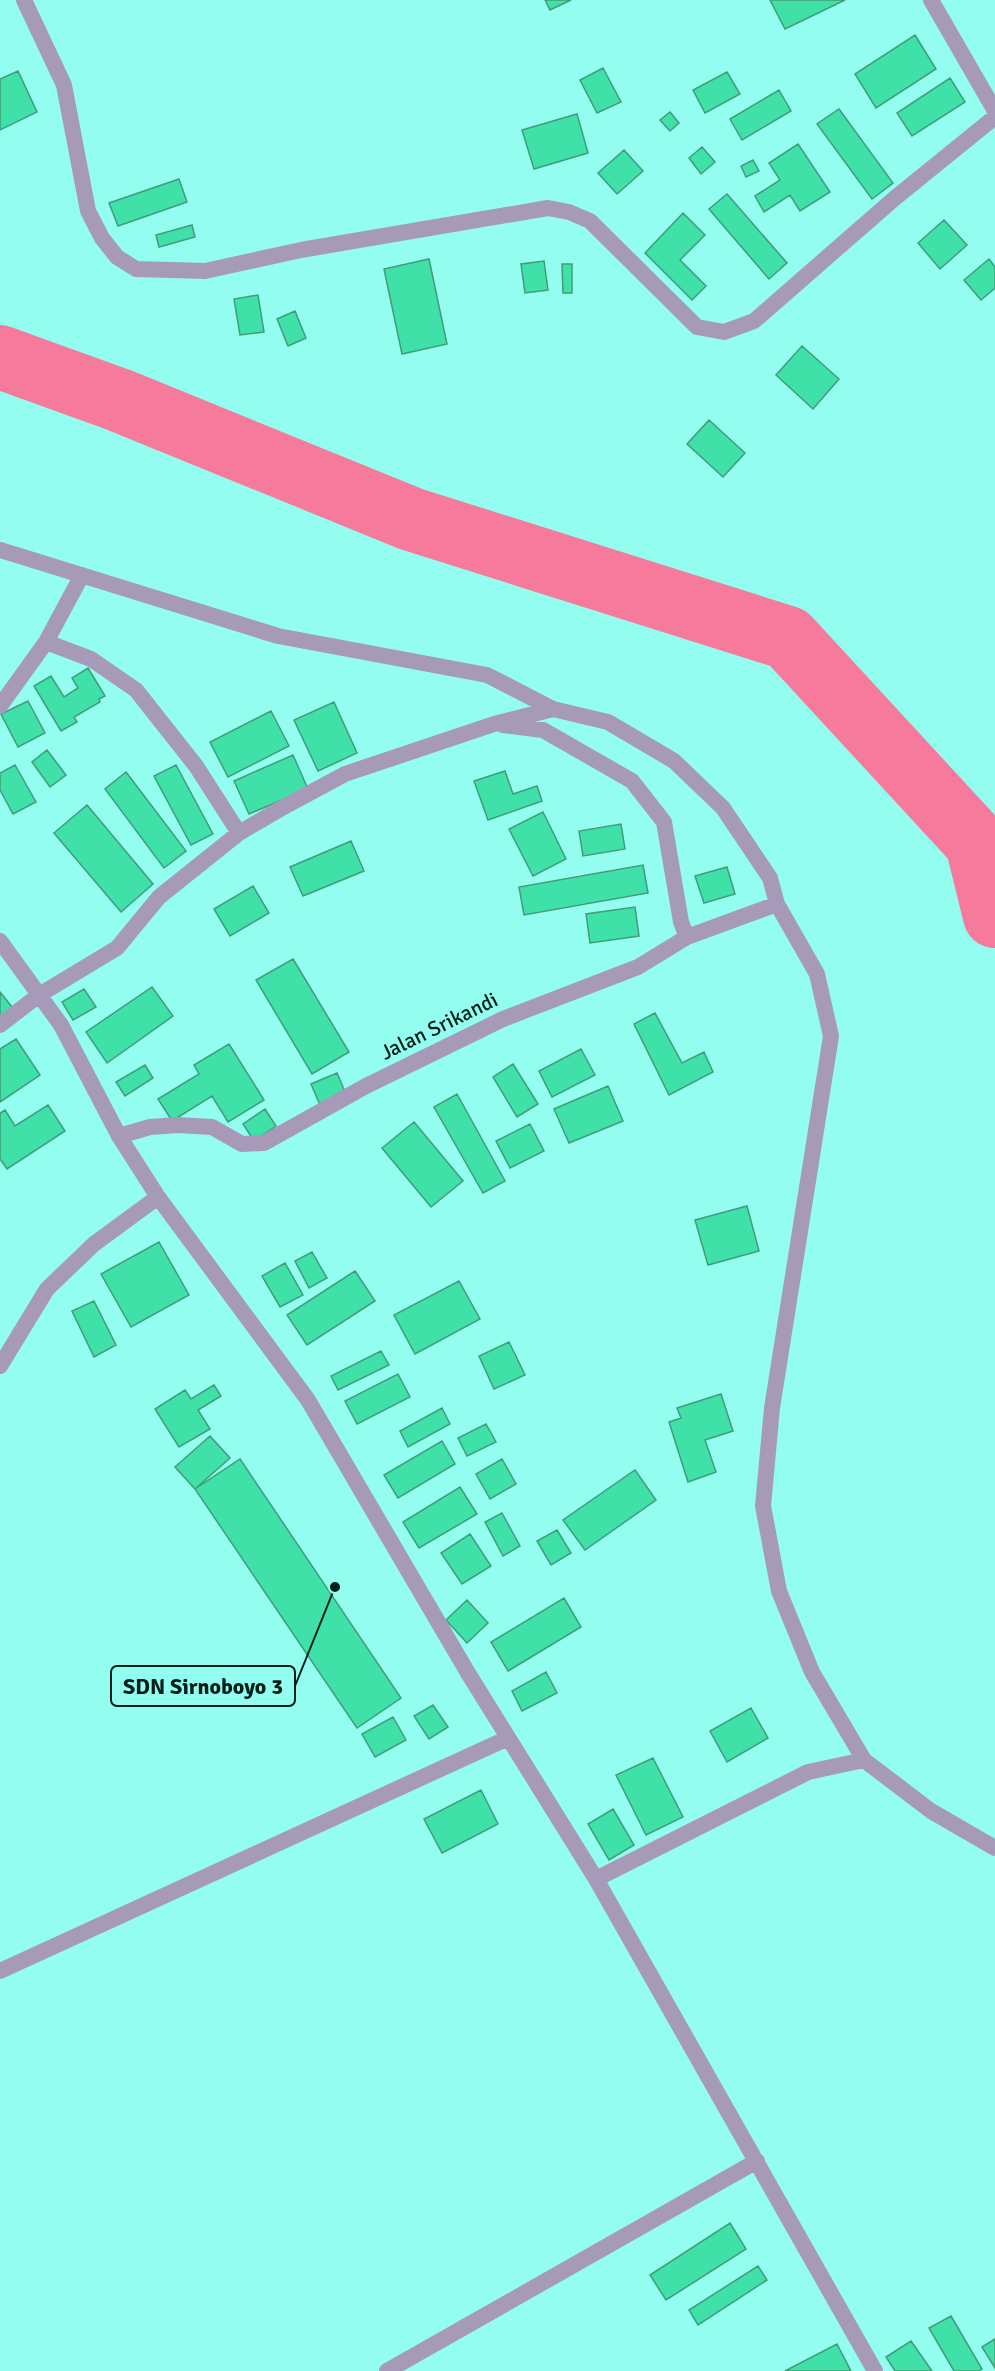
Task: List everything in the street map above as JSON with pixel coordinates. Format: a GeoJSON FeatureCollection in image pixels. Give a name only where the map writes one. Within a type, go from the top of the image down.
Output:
{"type":"FeatureCollection","features":[{"type":"Feature","properties":{"kind":"street"},"geometry":{"type":"LineString","coordinates":[[24,0],[64,85],[88,211],[109,248],[117,257],[136,269],[205,271],[301,250],[548,208],[569,212],[590,221],[697,327],[724,332],[754,321],[895,198],[995,117]]}},
{"type":"Feature","properties":{"kind":"street"},"geometry":{"type":"LineString","coordinates":[[931,0],[995,111]]}},
{"type":"Feature","properties":{"kind":"street"},"geometry":{"type":"LineString","coordinates":[[0,550],[279,636],[487,675],[553,709],[608,722],[674,761],[723,808],[770,878],[777,904],[817,974],[831,1036],[772,1408],[762,1506],[778,1592],[812,1672],[864,1760],[931,1811],[995,1848]]}},
{"type":"Feature","properties":{"kind":"street"},"geometry":{"type":"LineString","coordinates":[[0,706],[46,642],[82,575]]}},
{"type":"Feature","properties":{"kind":"street"},"geometry":{"type":"LineString","coordinates":[[46,642],[91,659],[136,690],[196,766],[239,833]]}},
{"type":"Feature","properties":{"kind":"street"},"geometry":{"type":"LineString","coordinates":[[0,1025],[39,995],[117,948],[159,897],[239,833],[345,774],[494,724],[553,709]]}},
{"type":"Feature","properties":{"kind":"street"},"geometry":{"type":"LineString","coordinates":[[494,724],[543,730],[632,781],[664,822],[681,922],[687,937]]}},
{"type":"Feature","properties":{"kind":"street","name":"Jalan Srikandi"},"geometry":{"type":"LineString","coordinates":[[119,1136],[150,1127],[212,1126],[242,1144],[264,1143],[366,1086],[493,1024],[638,967],[687,937],[777,904]]}},
{"type":"Feature","properties":{"kind":"street"},"geometry":{"type":"LineString","coordinates":[[0,941],[61,1025],[119,1136],[158,1197],[308,1400],[508,1738],[596,1879],[875,2371]]}},
{"type":"Feature","properties":{"kind":"street"},"geometry":{"type":"LineString","coordinates":[[0,1366],[47,1289],[94,1244],[158,1197]]}},
{"type":"Feature","properties":{"kind":"street"},"geometry":{"type":"LineString","coordinates":[[0,1971],[508,1738]]}},
{"type":"Feature","properties":{"kind":"street"},"geometry":{"type":"LineString","coordinates":[[596,1879],[808,1772],[864,1760]]}},
{"type":"Feature","properties":{"kind":"street"},"geometry":{"type":"LineString","coordinates":[[387,2371],[757,2161]]}},
{"type":"Feature","properties":{"kind":"building"},"geometry":{"type":"Polygon","coordinates":[[[545,0],[571,0],[550,10],[545,0]]]}},
{"type":"Feature","properties":{"kind":"building"},"geometry":{"type":"Polygon","coordinates":[[[770,0],[845,0],[785,29],[770,0]]]}},
{"type":"Feature","properties":{"kind":"building"},"geometry":{"type":"Polygon","coordinates":[[[915,35],[936,69],[876,108],[855,74],[915,35]]]}},
{"type":"Feature","properties":{"kind":"building"},"geometry":{"type":"Polygon","coordinates":[[[603,68],[621,102],[597,113],[580,80],[603,68]]]}},
{"type":"Feature","properties":{"kind":"building"},"geometry":{"type":"Polygon","coordinates":[[[18,71],[37,112],[0,130],[0,79],[18,71]]]}},
{"type":"Feature","properties":{"kind":"building"},"geometry":{"type":"Polygon","coordinates":[[[727,72],[740,94],[705,113],[693,90],[727,72]]]}},
{"type":"Feature","properties":{"kind":"building"},"geometry":{"type":"Polygon","coordinates":[[[950,78],[965,102],[912,136],[897,113],[950,78]]]}},
{"type":"Feature","properties":{"kind":"building"},"geometry":{"type":"Polygon","coordinates":[[[779,90],[791,111],[742,140],[730,119],[779,90]]]}},
{"type":"Feature","properties":{"kind":"building"},"geometry":{"type":"Polygon","coordinates":[[[839,109],[893,183],[872,199],[817,124],[839,109]]]}},
{"type":"Feature","properties":{"kind":"building"},"geometry":{"type":"Polygon","coordinates":[[[670,112],[679,123],[670,131],[660,120],[670,112]]]}},
{"type":"Feature","properties":{"kind":"building"},"geometry":{"type":"Polygon","coordinates":[[[577,114],[588,153],[534,169],[522,130],[577,114]]]}},
{"type":"Feature","properties":{"kind":"building"},"geometry":{"type":"Polygon","coordinates":[[[798,144],[830,192],[800,211],[790,195],[764,212],[755,196],[780,180],[769,163],[798,144]]]}},
{"type":"Feature","properties":{"kind":"building"},"geometry":{"type":"Polygon","coordinates":[[[702,147],[715,162],[701,174],[689,158],[702,147]]]}},
{"type":"Feature","properties":{"kind":"building"},"geometry":{"type":"Polygon","coordinates":[[[624,150],[643,171],[617,194],[598,173],[624,150]]]}},
{"type":"Feature","properties":{"kind":"building"},"geometry":{"type":"Polygon","coordinates":[[[753,160],[759,171],[746,177],[741,166],[753,160]]]}},
{"type":"Feature","properties":{"kind":"building"},"geometry":{"type":"Polygon","coordinates":[[[179,179],[187,202],[118,226],[109,203],[179,179]]]}},
{"type":"Feature","properties":{"kind":"building"},"geometry":{"type":"Polygon","coordinates":[[[727,194],[787,263],[769,279],[709,209],[727,194]]]}},
{"type":"Feature","properties":{"kind":"building"},"geometry":{"type":"Polygon","coordinates":[[[683,213],[705,235],[680,260],[706,286],[692,300],[645,253],[683,213]]]}},
{"type":"Feature","properties":{"kind":"building"},"geometry":{"type":"Polygon","coordinates":[[[944,220],[967,245],[940,269],[918,243],[944,220]]]}},
{"type":"Feature","properties":{"kind":"building"},"geometry":{"type":"Polygon","coordinates":[[[192,225],[195,237],[159,247],[156,235],[192,225]]]}},
{"type":"Feature","properties":{"kind":"building"},"geometry":{"type":"Polygon","coordinates":[[[429,259],[447,344],[402,354],[384,269],[429,259]]]}},
{"type":"Feature","properties":{"kind":"building"},"geometry":{"type":"Polygon","coordinates":[[[989,259],[995,267],[995,288],[981,300],[964,280],[989,259]]]}},
{"type":"Feature","properties":{"kind":"building"},"geometry":{"type":"Polygon","coordinates":[[[544,261],[548,290],[525,293],[521,264],[544,261]]]}},
{"type":"Feature","properties":{"kind":"building"},"geometry":{"type":"Polygon","coordinates":[[[562,264],[572,264],[572,293],[563,293],[562,264]]]}},
{"type":"Feature","properties":{"kind":"building"},"geometry":{"type":"Polygon","coordinates":[[[258,295],[264,332],[240,335],[234,299],[258,295]]]}},
{"type":"Feature","properties":{"kind":"building"},"geometry":{"type":"Polygon","coordinates":[[[295,311],[306,338],[288,346],[277,319],[295,311]]]}},
{"type":"Feature","properties":{"kind":"building"},"geometry":{"type":"Polygon","coordinates":[[[802,346],[839,379],[813,409],[776,375],[802,346]]]}},
{"type":"Feature","properties":{"kind":"building"},"geometry":{"type":"Polygon","coordinates":[[[709,420],[745,453],[723,477],[687,444],[709,420]]]}},
{"type":"Feature","properties":{"kind":"building"},"geometry":{"type":"Polygon","coordinates":[[[88,668],[105,696],[99,699],[100,702],[74,717],[77,722],[61,731],[34,686],[51,676],[64,697],[78,688],[72,678],[88,668]]]}},
{"type":"Feature","properties":{"kind":"building"},"geometry":{"type":"Polygon","coordinates":[[[28,701],[45,733],[18,747],[1,714],[28,701]]]}},
{"type":"Feature","properties":{"kind":"building"},"geometry":{"type":"Polygon","coordinates":[[[334,702],[357,753],[318,771],[294,720],[334,702]]]}},
{"type":"Feature","properties":{"kind":"building"},"geometry":{"type":"Polygon","coordinates":[[[271,711],[289,746],[228,777],[210,742],[271,711]]]}},
{"type":"Feature","properties":{"kind":"building"},"geometry":{"type":"Polygon","coordinates":[[[47,750],[66,775],[50,787],[32,762],[47,750]]]}},
{"type":"Feature","properties":{"kind":"building"},"geometry":{"type":"Polygon","coordinates":[[[293,755],[308,789],[249,814],[234,781],[293,755]]]}},
{"type":"Feature","properties":{"kind":"building"},"geometry":{"type":"Polygon","coordinates":[[[15,765],[36,802],[13,814],[0,790],[0,773],[15,765]]]}},
{"type":"Feature","properties":{"kind":"building"},"geometry":{"type":"Polygon","coordinates":[[[176,765],[213,834],[191,845],[154,776],[176,765]]]}},
{"type":"Feature","properties":{"kind":"building"},"geometry":{"type":"Polygon","coordinates":[[[505,771],[513,794],[537,786],[542,801],[488,820],[474,781],[505,771]]]}},
{"type":"Feature","properties":{"kind":"building"},"geometry":{"type":"Polygon","coordinates":[[[126,772],[186,851],[164,868],[105,789],[126,772]]]}},
{"type":"Feature","properties":{"kind":"building"},"geometry":{"type":"Polygon","coordinates":[[[87,805],[153,884],[121,912],[54,833],[87,805]]]}},
{"type":"Feature","properties":{"kind":"building"},"geometry":{"type":"Polygon","coordinates":[[[543,812],[566,859],[533,876],[509,829],[543,812]]]}},
{"type":"Feature","properties":{"kind":"building"},"geometry":{"type":"Polygon","coordinates":[[[621,824],[625,849],[583,856],[579,831],[621,824]]]}},
{"type":"Feature","properties":{"kind":"building"},"geometry":{"type":"Polygon","coordinates":[[[351,841],[364,871],[303,896],[290,867],[351,841]]]}},
{"type":"Feature","properties":{"kind":"building"},"geometry":{"type":"Polygon","coordinates":[[[643,865],[648,893],[524,915],[519,887],[643,865]]]}},
{"type":"Feature","properties":{"kind":"building"},"geometry":{"type":"Polygon","coordinates":[[[727,867],[735,894],[704,903],[695,876],[727,867]]]}},
{"type":"Feature","properties":{"kind":"building"},"geometry":{"type":"Polygon","coordinates":[[[253,886],[269,913],[230,936],[214,909],[253,886]]]}},
{"type":"Feature","properties":{"kind":"building"},"geometry":{"type":"Polygon","coordinates":[[[635,907],[639,936],[590,943],[586,914],[635,907]]]}},
{"type":"Feature","properties":{"kind":"building"},"geometry":{"type":"Polygon","coordinates":[[[293,959],[349,1052],[312,1074],[256,980],[293,959]]]}},
{"type":"Feature","properties":{"kind":"building"},"geometry":{"type":"Polygon","coordinates":[[[152,987],[173,1016],[107,1063],[86,1032],[152,987]]]}},
{"type":"Feature","properties":{"kind":"building"},"geometry":{"type":"Polygon","coordinates":[[[84,989],[96,1007],[73,1020],[62,1002],[84,989]]]}},
{"type":"Feature","properties":{"kind":"building"},"geometry":{"type":"Polygon","coordinates":[[[0,992],[12,1007],[0,1017],[0,992]]]}},
{"type":"Feature","properties":{"kind":"building"},"geometry":{"type":"Polygon","coordinates":[[[655,1013],[682,1063],[704,1052],[713,1072],[669,1095],[634,1024],[655,1013]]]}},
{"type":"Feature","properties":{"kind":"building"},"geometry":{"type":"Polygon","coordinates":[[[16,1039],[40,1075],[0,1102],[0,1049],[16,1039]]]}},
{"type":"Feature","properties":{"kind":"building"},"geometry":{"type":"Polygon","coordinates":[[[229,1044],[264,1100],[228,1122],[212,1096],[172,1121],[158,1099],[199,1074],[194,1065],[229,1044]]]}},
{"type":"Feature","properties":{"kind":"building"},"geometry":{"type":"Polygon","coordinates":[[[581,1049],[595,1075],[552,1097],[539,1071],[581,1049]]]}},
{"type":"Feature","properties":{"kind":"building"},"geometry":{"type":"Polygon","coordinates":[[[513,1064],[538,1104],[517,1117],[493,1077],[513,1064]]]}},
{"type":"Feature","properties":{"kind":"building"},"geometry":{"type":"Polygon","coordinates":[[[145,1065],[153,1078],[125,1096],[116,1082],[145,1065]]]}},
{"type":"Feature","properties":{"kind":"building"},"geometry":{"type":"Polygon","coordinates":[[[337,1073],[346,1094],[320,1105],[311,1084],[337,1073]]]}},
{"type":"Feature","properties":{"kind":"building"},"geometry":{"type":"Polygon","coordinates":[[[608,1086],[623,1121],[569,1143],[554,1109],[608,1086]]]}},
{"type":"Feature","properties":{"kind":"building"},"geometry":{"type":"Polygon","coordinates":[[[457,1094],[505,1181],[483,1193],[434,1107],[457,1094]]]}},
{"type":"Feature","properties":{"kind":"building"},"geometry":{"type":"Polygon","coordinates":[[[48,1105],[65,1131],[7,1169],[0,1159],[0,1113],[5,1110],[15,1126],[48,1105]]]}},
{"type":"Feature","properties":{"kind":"building"},"geometry":{"type":"Polygon","coordinates":[[[265,1109],[276,1126],[254,1141],[243,1124],[265,1109]]]}},
{"type":"Feature","properties":{"kind":"building"},"geometry":{"type":"Polygon","coordinates":[[[414,1122],[463,1181],[431,1207],[382,1148],[414,1122]]]}},
{"type":"Feature","properties":{"kind":"building"},"geometry":{"type":"Polygon","coordinates":[[[530,1124],[544,1151],[510,1168],[496,1141],[530,1124]]]}},
{"type":"Feature","properties":{"kind":"building"},"geometry":{"type":"Polygon","coordinates":[[[747,1206],[759,1251],[708,1265],[695,1220],[747,1206]]]}},
{"type":"Feature","properties":{"kind":"building"},"geometry":{"type":"Polygon","coordinates":[[[159,1242],[189,1295],[131,1327],[101,1274],[159,1242]]]}},
{"type":"Feature","properties":{"kind":"building"},"geometry":{"type":"Polygon","coordinates":[[[312,1252],[327,1278],[309,1288],[295,1261],[312,1252]]]}},
{"type":"Feature","properties":{"kind":"building"},"geometry":{"type":"Polygon","coordinates":[[[285,1263],[303,1295],[280,1307],[262,1276],[285,1263]]]}},
{"type":"Feature","properties":{"kind":"building"},"geometry":{"type":"Polygon","coordinates":[[[355,1271],[375,1301],[307,1345],[287,1315],[355,1271]]]}},
{"type":"Feature","properties":{"kind":"building"},"geometry":{"type":"Polygon","coordinates":[[[459,1281],[480,1319],[415,1354],[394,1315],[459,1281]]]}},
{"type":"Feature","properties":{"kind":"building"},"geometry":{"type":"Polygon","coordinates":[[[94,1301],[116,1345],[94,1357],[72,1311],[94,1301]]]}},
{"type":"Feature","properties":{"kind":"building"},"geometry":{"type":"Polygon","coordinates":[[[509,1342],[525,1375],[494,1389],[479,1356],[509,1342]]]}},
{"type":"Feature","properties":{"kind":"building"},"geometry":{"type":"Polygon","coordinates":[[[381,1351],[389,1365],[338,1390],[331,1376],[381,1351]]]}},
{"type":"Feature","properties":{"kind":"building"},"geometry":{"type":"Polygon","coordinates":[[[398,1374],[410,1397],[357,1424],[345,1401],[398,1374]]]}},
{"type":"Feature","properties":{"kind":"building"},"geometry":{"type":"Polygon","coordinates":[[[214,1385],[221,1396],[198,1410],[210,1429],[179,1447],[155,1409],[185,1390],[191,1399],[214,1385]]]}},
{"type":"Feature","properties":{"kind":"building"},"geometry":{"type":"Polygon","coordinates":[[[721,1394],[733,1431],[705,1440],[716,1472],[688,1482],[669,1422],[681,1418],[677,1408],[721,1394]]]}},
{"type":"Feature","properties":{"kind":"building"},"geometry":{"type":"Polygon","coordinates":[[[442,1408],[450,1424],[408,1447],[400,1431],[442,1408]]]}},
{"type":"Feature","properties":{"kind":"building"},"geometry":{"type":"Polygon","coordinates":[[[486,1424],[496,1442],[467,1456],[458,1438],[486,1424]]]}},
{"type":"Feature","properties":{"kind":"building"},"geometry":{"type":"Polygon","coordinates":[[[210,1436],[230,1458],[195,1489],[175,1467],[210,1436]]]}},
{"type":"Feature","properties":{"kind":"building"},"geometry":{"type":"Polygon","coordinates":[[[442,1441],[455,1464],[398,1498],[384,1475],[442,1441]]]}},
{"type":"Feature","properties":{"kind":"building"},"geometry":{"type":"Polygon","coordinates":[[[240,1459],[401,1698],[357,1728],[195,1489],[240,1459]]]}},
{"type":"Feature","properties":{"kind":"building"},"geometry":{"type":"Polygon","coordinates":[[[502,1459],[516,1484],[490,1499],[476,1474],[502,1459]]]}},
{"type":"Feature","properties":{"kind":"building"},"geometry":{"type":"Polygon","coordinates":[[[635,1470],[656,1500],[585,1550],[563,1520],[635,1470]]]}},
{"type":"Feature","properties":{"kind":"building"},"geometry":{"type":"Polygon","coordinates":[[[460,1487],[477,1514],[419,1548],[403,1522],[460,1487]]]}},
{"type":"Feature","properties":{"kind":"building"},"geometry":{"type":"Polygon","coordinates":[[[502,1513],[520,1546],[503,1556],[485,1522],[502,1513]]]}},
{"type":"Feature","properties":{"kind":"building"},"geometry":{"type":"Polygon","coordinates":[[[557,1530],[571,1553],[551,1565],[537,1541],[557,1530]]]}},
{"type":"Feature","properties":{"kind":"building"},"geometry":{"type":"Polygon","coordinates":[[[470,1534],[491,1566],[462,1584],[441,1553],[470,1534]]]}},
{"type":"Feature","properties":{"kind":"building"},"geometry":{"type":"Polygon","coordinates":[[[564,1598],[581,1627],[508,1671],[491,1642],[564,1598]]]}},
{"type":"Feature","properties":{"kind":"building"},"geometry":{"type":"Polygon","coordinates":[[[467,1600],[488,1623],[467,1643],[446,1620],[467,1600]]]}},
{"type":"Feature","properties":{"kind":"building"},"geometry":{"type":"Polygon","coordinates":[[[546,1672],[557,1693],[522,1711],[512,1691],[546,1672]]]}},
{"type":"Feature","properties":{"kind":"building"},"geometry":{"type":"Polygon","coordinates":[[[433,1705],[448,1727],[429,1739],[414,1716],[433,1705]]]}},
{"type":"Feature","properties":{"kind":"building"},"geometry":{"type":"Polygon","coordinates":[[[751,1708],[768,1738],[727,1762],[710,1731],[751,1708]]]}},
{"type":"Feature","properties":{"kind":"building"},"geometry":{"type":"Polygon","coordinates":[[[393,1717],[406,1740],[375,1757],[362,1734],[393,1717]]]}},
{"type":"Feature","properties":{"kind":"building"},"geometry":{"type":"Polygon","coordinates":[[[653,1758],[683,1817],[646,1835],[616,1775],[653,1758]]]}},
{"type":"Feature","properties":{"kind":"building"},"geometry":{"type":"Polygon","coordinates":[[[481,1790],[498,1824],[442,1853],[424,1819],[481,1790]]]}},
{"type":"Feature","properties":{"kind":"building"},"geometry":{"type":"Polygon","coordinates":[[[613,1809],[634,1845],[609,1860],[588,1824],[613,1809]]]}},
{"type":"Feature","properties":{"kind":"building"},"geometry":{"type":"Polygon","coordinates":[[[730,2223],[746,2249],[666,2300],[650,2275],[730,2223]]]}},
{"type":"Feature","properties":{"kind":"building"},"geometry":{"type":"Polygon","coordinates":[[[758,2266],[767,2280],[698,2325],[689,2310],[758,2266]]]}},
{"type":"Feature","properties":{"kind":"building"},"geometry":{"type":"Polygon","coordinates":[[[951,2316],[982,2369],[979,2371],[954,2371],[929,2328],[951,2316]]]}},
{"type":"Feature","properties":{"kind":"building"},"geometry":{"type":"Polygon","coordinates":[[[995,2339],[995,2368],[982,2347],[995,2339]]]}},
{"type":"Feature","properties":{"kind":"building"},"geometry":{"type":"Polygon","coordinates":[[[911,2341],[932,2371],[895,2371],[886,2357],[911,2341]]]}},
{"type":"Feature","properties":{"kind":"building"},"geometry":{"type":"Polygon","coordinates":[[[837,2344],[851,2371],[785,2371],[837,2344]]]}},
{"type":"Feature","properties":{"kind":"waterway"},"geometry":{"type":"LineString","coordinates":[[0,357],[119,400],[411,519],[788,638],[977,843],[995,916]]}},
{"type":"Feature","properties":{"kind":"place","name":"SDN Sirnoboyo 3"},"geometry":{"type":"Point","coordinates":[335,1587]}}]}
